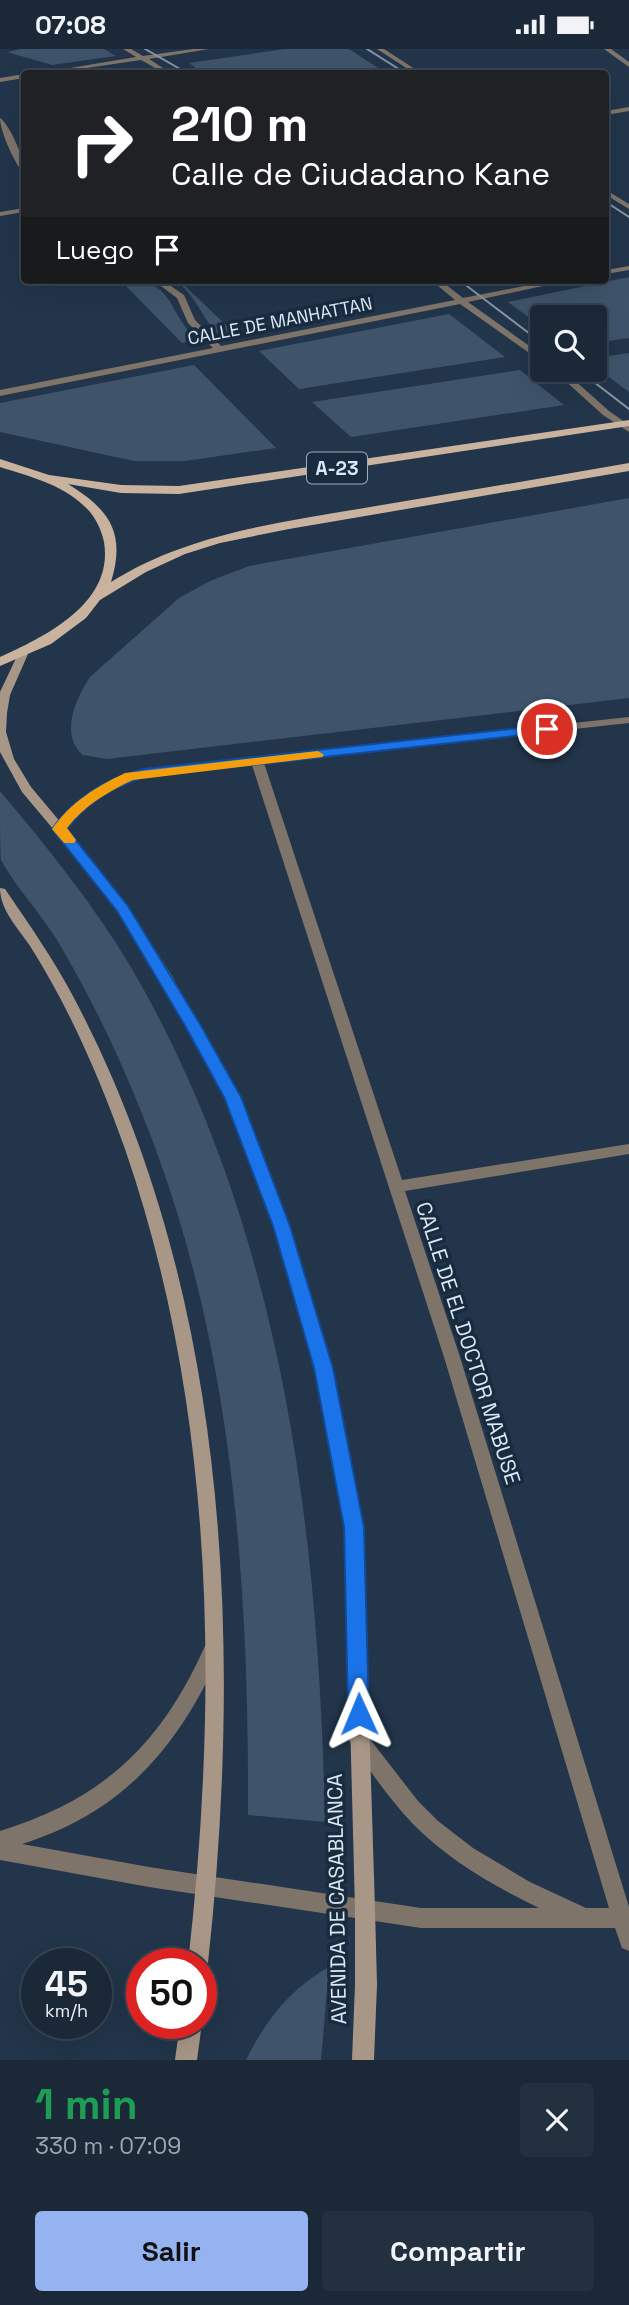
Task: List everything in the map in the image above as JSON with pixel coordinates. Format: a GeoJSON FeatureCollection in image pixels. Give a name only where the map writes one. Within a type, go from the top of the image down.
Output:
{"type":"FeatureCollection","features":[{"type":"Feature","properties":{"kind":"main road","name":"A-23"},"geometry":{"type":"LineString","coordinates":[[0,463],[51,478],[121,489],[179,490],[627,425]]}},
{"type":"Feature","properties":{"kind":"main road","name":"A-23"},"geometry":{"type":"LineString","coordinates":[[0,662],[23,654],[51,639],[99,596],[141,569],[181,551],[217,540],[289,525],[629,467]]}},
{"type":"Feature","properties":{"kind":"main road","name":"A-23"},"geometry":{"type":"LineString","coordinates":[[51,478],[77,492],[97,508],[107,526],[113,565],[99,596]]}},
{"type":"Feature","properties":{"kind":"main road","name":"AVENIDA DE CASABLANCA"},"geometry":{"type":"LineString","coordinates":[[23,654],[4,695],[0,727],[2,746],[21,782],[122,909],[165,976],[226,1084],[282,1226],[324,1368],[354,1527],[365,1909],[363,2060]]}},
{"type":"Feature","properties":{"kind":"main road"},"geometry":{"type":"LineString","coordinates":[[0,892],[36,943],[75,1014],[108,1086],[146,1188],[172,1290],[196,1411],[213,1574],[214,1647],[208,1886],[200,1948]]}},
{"type":"Feature","properties":{"kind":"main road"},"geometry":{"type":"LineString","coordinates":[[186,2060],[189,2039]]}},
{"type":"Feature","properties":{"kind":"street"},"geometry":{"type":"LineString","coordinates":[[126,49],[162,70]]}},
{"type":"Feature","properties":{"kind":"street"},"geometry":{"type":"LineString","coordinates":[[64,70],[206,49]]}},
{"type":"Feature","properties":{"kind":"street"},"geometry":{"type":"LineString","coordinates":[[380,49],[413,70]]}},
{"type":"Feature","properties":{"kind":"street"},"geometry":{"type":"LineString","coordinates":[[607,49],[629,65]]}},
{"type":"Feature","properties":{"kind":"street"},"geometry":{"type":"LineString","coordinates":[[0,80],[21,76]]}},
{"type":"Feature","properties":{"kind":"street"},"geometry":{"type":"LineString","coordinates":[[609,112],[629,109]]}},
{"type":"Feature","properties":{"kind":"street"},"geometry":{"type":"LineString","coordinates":[[0,120],[8,129],[15,158],[21,165]]}},
{"type":"Feature","properties":{"kind":"street"},"geometry":{"type":"LineString","coordinates":[[609,195],[629,207]]}},
{"type":"Feature","properties":{"kind":"street"},"geometry":{"type":"LineString","coordinates":[[0,214],[21,210]]}},
{"type":"Feature","properties":{"kind":"street"},"geometry":{"type":"LineString","coordinates":[[609,271],[629,268]]}},
{"type":"Feature","properties":{"kind":"street"},"geometry":{"type":"LineString","coordinates":[[164,284],[176,291],[191,321],[219,349]]}},
{"type":"Feature","properties":{"kind":"street"},"geometry":{"type":"LineString","coordinates":[[440,284],[530,350]]}},
{"type":"Feature","properties":{"kind":"street","name":"CALLE DE MANHATTAN"},"geometry":{"type":"LineString","coordinates":[[0,393],[547,284]]}},
{"type":"Feature","properties":{"kind":"street"},"geometry":{"type":"LineString","coordinates":[[572,382],[627,425]]}},
{"type":"Feature","properties":{"kind":"street"},"geometry":{"type":"LineString","coordinates":[[59,829],[79,805],[130,776],[628,722]]}},
{"type":"Feature","properties":{"kind":"street","name":"CALLE DE EL DOCTOR MABUSE"},"geometry":{"type":"LineString","coordinates":[[257,761],[452,1357],[626,1918],[629,1941]]}},
{"type":"Feature","properties":{"kind":"street"},"geometry":{"type":"LineString","coordinates":[[396,1187],[629,1149]]}},
{"type":"Feature","properties":{"kind":"street"},"geometry":{"type":"LineString","coordinates":[[0,1841],[51,1825],[76,1813],[110,1790],[147,1758],[181,1716],[201,1681],[214,1647]]}},
{"type":"Feature","properties":{"kind":"street"},"geometry":{"type":"LineString","coordinates":[[359,1740],[429,1826],[455,1847],[483,1868],[588,1919]]}},
{"type":"Feature","properties":{"kind":"street"},"geometry":{"type":"LineString","coordinates":[[0,1850],[208,1886],[421,1918],[626,1918]]}},
{"type":"Feature","properties":{"kind":"shaded area"},"geometry":{"type":"Polygon","coordinates":[[[21,49],[104,49],[116,56],[52,65],[7,52],[21,49]]]}},
{"type":"Feature","properties":{"kind":"shaded area"},"geometry":{"type":"Polygon","coordinates":[[[285,49],[349,49],[381,70],[199,70],[189,63],[285,49]]]}},
{"type":"Feature","properties":{"kind":"shaded area"},"geometry":{"type":"Polygon","coordinates":[[[629,277],[629,338],[607,341],[607,305],[530,305],[530,318],[508,302],[595,284],[609,284],[609,281],[629,277]]]}},
{"type":"Feature","properties":{"kind":"shaded area"},"geometry":{"type":"Polygon","coordinates":[[[124,284],[151,285],[168,298],[197,340],[182,343],[124,284]]]}},
{"type":"Feature","properties":{"kind":"shaded area"},"geometry":{"type":"Polygon","coordinates":[[[179,284],[183,284],[234,333],[220,336],[179,284]]]}},
{"type":"Feature","properties":{"kind":"shaded area"},"geometry":{"type":"Polygon","coordinates":[[[449,314],[505,357],[299,389],[259,351],[449,314]]]}},
{"type":"Feature","properties":{"kind":"shaded area"},"geometry":{"type":"Polygon","coordinates":[[[629,353],[629,392],[607,376],[607,356],[629,353]]]}},
{"type":"Feature","properties":{"kind":"shaded area"},"geometry":{"type":"Polygon","coordinates":[[[194,365],[276,448],[185,461],[134,461],[0,432],[0,403],[194,365]]]}},
{"type":"Feature","properties":{"kind":"shaded area"},"geometry":{"type":"Polygon","coordinates":[[[520,370],[530,378],[530,382],[535,382],[564,405],[351,437],[312,402],[520,370]]]}},
{"type":"Feature","properties":{"kind":"shaded area"},"geometry":{"type":"Polygon","coordinates":[[[629,498],[629,698],[107,759],[83,755],[76,747],[72,737],[72,716],[90,677],[179,598],[210,581],[249,566],[629,498]]]}},
{"type":"Feature","properties":{"kind":"shaded area"},"geometry":{"type":"Polygon","coordinates":[[[0,791],[70,877],[132,969],[183,1068],[225,1170],[257,1275],[282,1383],[301,1492],[321,1712],[325,1822],[248,1815],[248,1731],[240,1562],[220,1395],[203,1312],[182,1230],[156,1150],[123,1069],[86,991],[57,940],[1,860],[0,791]]]}},
{"type":"Feature","properties":{"kind":"shaded area"},"geometry":{"type":"Polygon","coordinates":[[[329,1967],[321,2060],[246,2060],[280,2007],[302,1985],[329,1967]]]}},
{"type":"Feature","properties":{"kind":"tram line"},"geometry":{"type":"LineString","coordinates":[[145,49],[182,70]]}},
{"type":"Feature","properties":{"kind":"tram line"},"geometry":{"type":"LineString","coordinates":[[367,49],[400,70]]}},
{"type":"Feature","properties":{"kind":"tram line"},"geometry":{"type":"LineString","coordinates":[[609,204],[629,217]]}},
{"type":"Feature","properties":{"kind":"tram line"},"geometry":{"type":"LineString","coordinates":[[464,284],[530,334]]}},
{"type":"Feature","properties":{"kind":"tram line"},"geometry":{"type":"LineString","coordinates":[[594,382],[629,409]]}},
{"type":"Feature","properties":{"kind":"slow traffic"},"geometry":{"type":"LineString","coordinates":[[69,840],[59,829],[74,810],[108,786],[130,776],[318,755]]}},
{"type":"Feature","properties":{"kind":"route"},"geometry":{"type":"LineString","coordinates":[[359,1714],[354,1527],[324,1368],[282,1226],[232,1097],[192,1024],[122,909],[59,829],[87,799],[119,780],[143,773],[547,729]]}}]}
